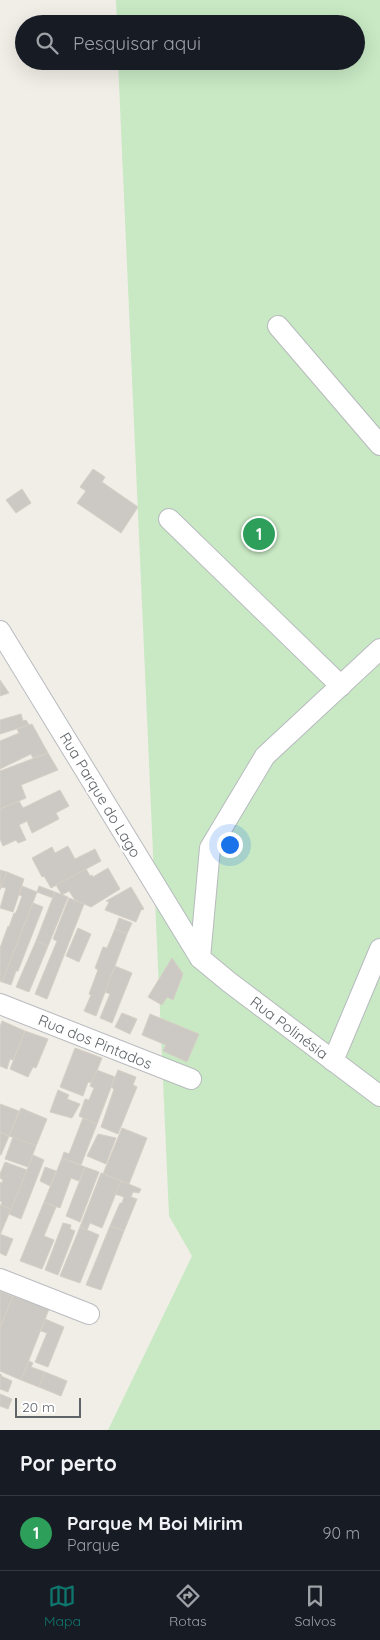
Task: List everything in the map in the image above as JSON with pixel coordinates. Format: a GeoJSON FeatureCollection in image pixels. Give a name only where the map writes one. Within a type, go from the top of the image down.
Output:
{"type":"FeatureCollection","features":[{"type":"Feature","properties":{"kind":"street"},"geometry":{"type":"LineString","coordinates":[[278,326],[380,445]]}},
{"type":"Feature","properties":{"kind":"street"},"geometry":{"type":"LineString","coordinates":[[169,519],[341,686]]}},
{"type":"Feature","properties":{"kind":"street","name":"Rua Parque do Lago"},"geometry":{"type":"LineString","coordinates":[[0,631],[200,958]]}},
{"type":"Feature","properties":{"kind":"street"},"geometry":{"type":"LineString","coordinates":[[200,958],[210,848],[265,756],[380,649]]}},
{"type":"Feature","properties":{"kind":"street"},"geometry":{"type":"LineString","coordinates":[[333,1061],[380,949]]}},
{"type":"Feature","properties":{"kind":"street","name":"Rua Polinésia"},"geometry":{"type":"LineString","coordinates":[[200,958],[380,1096]]}},
{"type":"Feature","properties":{"kind":"street","name":"Rua dos Pintados"},"geometry":{"type":"LineString","coordinates":[[0,1004],[191,1079]]}},
{"type":"Feature","properties":{"kind":"street"},"geometry":{"type":"LineString","coordinates":[[0,1279],[89,1314]]}},
{"type":"Feature","properties":{"kind":"green space"},"geometry":{"type":"Polygon","coordinates":[[[116,0],[380,0],[380,1430],[108,1430],[192,1256],[169,1216],[118,70],[365,70],[365,15],[117,15],[116,0]]]}},
{"type":"Feature","properties":{"kind":"building"},"geometry":{"type":"Polygon","coordinates":[[[93,469],[105,477],[102,482],[138,507],[121,533],[77,503],[86,491],[80,487],[93,469]]]}},
{"type":"Feature","properties":{"kind":"building"},"geometry":{"type":"Polygon","coordinates":[[[22,489],[31,503],[16,513],[6,500],[22,489]]]}},
{"type":"Feature","properties":{"kind":"building"},"geometry":{"type":"Polygon","coordinates":[[[0,680],[9,693],[0,696],[0,680]]]}},
{"type":"Feature","properties":{"kind":"building"},"geometry":{"type":"Polygon","coordinates":[[[21,714],[23,721],[26,720],[29,725],[0,734],[0,720],[21,714]]]}},
{"type":"Feature","properties":{"kind":"building"},"geometry":{"type":"Polygon","coordinates":[[[32,724],[48,753],[33,758],[31,754],[0,769],[0,741],[19,733],[17,729],[32,724]]]}},
{"type":"Feature","properties":{"kind":"building"},"geometry":{"type":"Polygon","coordinates":[[[48,753],[58,770],[21,785],[26,798],[0,809],[0,771],[48,753]]]}},
{"type":"Feature","properties":{"kind":"building"},"geometry":{"type":"Polygon","coordinates":[[[60,790],[69,806],[56,813],[59,819],[32,833],[27,821],[19,825],[26,840],[18,843],[16,840],[3,846],[0,839],[0,809],[19,801],[23,808],[60,790]]]}},
{"type":"Feature","properties":{"kind":"building"},"geometry":{"type":"Polygon","coordinates":[[[68,846],[75,859],[95,849],[101,861],[51,888],[44,876],[42,877],[32,858],[52,847],[55,853],[68,846]]]}},
{"type":"Feature","properties":{"kind":"building"},"geometry":{"type":"Polygon","coordinates":[[[108,868],[120,889],[91,907],[75,900],[69,891],[62,895],[56,885],[86,869],[90,876],[92,875],[93,877],[108,868]]]}},
{"type":"Feature","properties":{"kind":"building"},"geometry":{"type":"Polygon","coordinates":[[[0,870],[7,872],[0,890],[0,870]]]}},
{"type":"Feature","properties":{"kind":"building"},"geometry":{"type":"Polygon","coordinates":[[[7,872],[24,879],[13,912],[0,908],[6,888],[1,887],[7,872]]]}},
{"type":"Feature","properties":{"kind":"building"},"geometry":{"type":"Polygon","coordinates":[[[22,886],[37,892],[2,982],[0,981],[0,948],[8,926],[14,913],[16,913],[22,896],[19,895],[22,886]]]}},
{"type":"Feature","properties":{"kind":"building"},"geometry":{"type":"Polygon","coordinates":[[[39,886],[55,892],[53,898],[37,892],[39,886]]]}},
{"type":"Feature","properties":{"kind":"building"},"geometry":{"type":"Polygon","coordinates":[[[131,887],[144,909],[141,910],[136,922],[105,910],[109,902],[106,901],[131,887]]]}},
{"type":"Feature","properties":{"kind":"building"},"geometry":{"type":"Polygon","coordinates":[[[55,892],[68,897],[48,946],[36,941],[55,892]]]}},
{"type":"Feature","properties":{"kind":"building"},"geometry":{"type":"Polygon","coordinates":[[[69,898],[84,904],[47,999],[35,994],[57,941],[53,939],[69,898]]]}},
{"type":"Feature","properties":{"kind":"building"},"geometry":{"type":"Polygon","coordinates":[[[33,903],[43,907],[11,985],[2,982],[33,903]]]}},
{"type":"Feature","properties":{"kind":"building"},"geometry":{"type":"Polygon","coordinates":[[[119,918],[132,923],[127,934],[115,929],[119,918]]]}},
{"type":"Feature","properties":{"kind":"building"},"geometry":{"type":"Polygon","coordinates":[[[78,928],[91,934],[79,962],[66,956],[78,928]]]}},
{"type":"Feature","properties":{"kind":"building"},"geometry":{"type":"Polygon","coordinates":[[[115,929],[127,934],[96,1016],[84,1011],[98,970],[95,968],[103,947],[107,948],[115,929]]]}},
{"type":"Feature","properties":{"kind":"building"},"geometry":{"type":"Polygon","coordinates":[[[36,941],[48,946],[29,992],[16,987],[36,941]]]}},
{"type":"Feature","properties":{"kind":"building"},"geometry":{"type":"Polygon","coordinates":[[[172,958],[183,974],[173,1000],[167,997],[162,1005],[148,997],[172,958]]]}},
{"type":"Feature","properties":{"kind":"building"},"geometry":{"type":"Polygon","coordinates":[[[115,966],[132,973],[112,1023],[100,1018],[110,994],[105,992],[115,966]]]}},
{"type":"Feature","properties":{"kind":"building"},"geometry":{"type":"Polygon","coordinates":[[[122,1013],[137,1019],[130,1034],[115,1027],[122,1013]]]}},
{"type":"Feature","properties":{"kind":"building"},"geometry":{"type":"Polygon","coordinates":[[[150,1014],[199,1034],[187,1062],[163,1051],[166,1045],[142,1035],[150,1014]]]}},
{"type":"Feature","properties":{"kind":"building"},"geometry":{"type":"Polygon","coordinates":[[[2,1021],[25,1031],[13,1060],[10,1059],[7,1069],[0,1066],[0,1027],[2,1021]]]}},
{"type":"Feature","properties":{"kind":"building"},"geometry":{"type":"Polygon","coordinates":[[[25,1031],[48,1039],[36,1068],[33,1067],[28,1077],[10,1069],[25,1031]]]}},
{"type":"Feature","properties":{"kind":"building"},"geometry":{"type":"Polygon","coordinates":[[[75,1048],[102,1058],[92,1083],[88,1082],[83,1096],[60,1087],[75,1048]]]}},
{"type":"Feature","properties":{"kind":"building"},"geometry":{"type":"Polygon","coordinates":[[[97,1070],[115,1077],[97,1124],[79,1116],[85,1099],[89,1100],[94,1088],[90,1086],[97,1070]]]}},
{"type":"Feature","properties":{"kind":"building"},"geometry":{"type":"Polygon","coordinates":[[[118,1070],[136,1077],[133,1085],[137,1087],[118,1134],[101,1127],[114,1089],[111,1087],[118,1070]]]}},
{"type":"Feature","properties":{"kind":"building"},"geometry":{"type":"Polygon","coordinates":[[[58,1090],[69,1095],[67,1099],[80,1104],[72,1118],[50,1112],[58,1090]]]}},
{"type":"Feature","properties":{"kind":"building"},"geometry":{"type":"Polygon","coordinates":[[[0,1104],[19,1111],[9,1136],[0,1132],[0,1104]]]}},
{"type":"Feature","properties":{"kind":"building"},"geometry":{"type":"Polygon","coordinates":[[[21,1108],[47,1119],[36,1146],[9,1136],[21,1108]]]}},
{"type":"Feature","properties":{"kind":"building"},"geometry":{"type":"Polygon","coordinates":[[[83,1118],[97,1124],[81,1165],[62,1158],[64,1152],[69,1154],[83,1118]]]}},
{"type":"Feature","properties":{"kind":"building"},"geometry":{"type":"Polygon","coordinates":[[[122,1128],[147,1138],[129,1184],[103,1174],[122,1128]]]}},
{"type":"Feature","properties":{"kind":"building"},"geometry":{"type":"Polygon","coordinates":[[[0,1132],[9,1136],[1,1155],[0,1155],[0,1132]]]}},
{"type":"Feature","properties":{"kind":"building"},"geometry":{"type":"Polygon","coordinates":[[[98,1134],[116,1138],[106,1164],[87,1156],[98,1134]]]}},
{"type":"Feature","properties":{"kind":"building"},"geometry":{"type":"Polygon","coordinates":[[[13,1137],[36,1146],[28,1167],[5,1159],[13,1137]]]}},
{"type":"Feature","properties":{"kind":"building"},"geometry":{"type":"Polygon","coordinates":[[[33,1155],[44,1160],[21,1219],[9,1214],[33,1155]]]}},
{"type":"Feature","properties":{"kind":"building"},"geometry":{"type":"Polygon","coordinates":[[[62,1158],[85,1167],[79,1181],[71,1178],[60,1208],[44,1202],[62,1158]]]}},
{"type":"Feature","properties":{"kind":"building"},"geometry":{"type":"Polygon","coordinates":[[[5,1162],[27,1170],[11,1209],[1,1205],[2,1202],[0,1201],[0,1182],[2,1183],[3,1180],[0,1178],[0,1174],[5,1162]]]}},
{"type":"Feature","properties":{"kind":"building"},"geometry":{"type":"Polygon","coordinates":[[[45,1167],[56,1171],[50,1186],[40,1181],[45,1167]]]}},
{"type":"Feature","properties":{"kind":"building"},"geometry":{"type":"Polygon","coordinates":[[[85,1167],[99,1172],[80,1222],[66,1216],[85,1167]]]}},
{"type":"Feature","properties":{"kind":"building"},"geometry":{"type":"Polygon","coordinates":[[[101,1173],[121,1181],[102,1228],[90,1223],[87,1230],[80,1227],[101,1173]]]}},
{"type":"Feature","properties":{"kind":"building"},"geometry":{"type":"Polygon","coordinates":[[[121,1181],[141,1189],[139,1193],[133,1192],[131,1197],[137,1199],[124,1231],[110,1226],[124,1197],[115,1194],[121,1181]]]}},
{"type":"Feature","properties":{"kind":"building"},"geometry":{"type":"Polygon","coordinates":[[[44,1202],[56,1207],[44,1236],[54,1240],[42,1269],[20,1261],[44,1202]]]}},
{"type":"Feature","properties":{"kind":"building"},"geometry":{"type":"Polygon","coordinates":[[[0,1205],[11,1209],[0,1235],[0,1205]]]}},
{"type":"Feature","properties":{"kind":"building"},"geometry":{"type":"Polygon","coordinates":[[[63,1223],[71,1225],[70,1229],[75,1231],[58,1275],[45,1270],[63,1223]]]}},
{"type":"Feature","properties":{"kind":"building"},"geometry":{"type":"Polygon","coordinates":[[[110,1226],[124,1231],[101,1290],[86,1285],[110,1226]]]}},
{"type":"Feature","properties":{"kind":"building"},"geometry":{"type":"Polygon","coordinates":[[[80,1227],[99,1235],[80,1283],[60,1276],[80,1227]]]}},
{"type":"Feature","properties":{"kind":"building"},"geometry":{"type":"Polygon","coordinates":[[[0,1234],[13,1239],[6,1256],[0,1253],[0,1234]]]}},
{"type":"Feature","properties":{"kind":"building"},"geometry":{"type":"Polygon","coordinates":[[[0,1291],[13,1296],[0,1328],[0,1291]]]}},
{"type":"Feature","properties":{"kind":"building"},"geometry":{"type":"Polygon","coordinates":[[[13,1296],[49,1309],[21,1380],[0,1371],[0,1328],[13,1296]]]}},
{"type":"Feature","properties":{"kind":"building"},"geometry":{"type":"Polygon","coordinates":[[[45,1319],[64,1327],[48,1367],[35,1362],[47,1333],[41,1331],[45,1319]]]}},
{"type":"Feature","properties":{"kind":"building"},"geometry":{"type":"Polygon","coordinates":[[[29,1361],[33,1363],[31,1367],[45,1372],[39,1387],[21,1380],[29,1361]]]}},
{"type":"Feature","properties":{"kind":"building"},"geometry":{"type":"Polygon","coordinates":[[[45,1372],[67,1381],[61,1396],[39,1387],[45,1372]]]}},
{"type":"Feature","properties":{"kind":"building"},"geometry":{"type":"Polygon","coordinates":[[[0,1374],[12,1381],[8,1392],[0,1389],[0,1374]]]}},
{"type":"Feature","properties":{"kind":"building"},"geometry":{"type":"Polygon","coordinates":[[[0,1394],[12,1399],[8,1409],[0,1406],[0,1394]]]}},
{"type":"Feature","properties":{"kind":"place","name":"Parque M Boi Mirim"},"geometry":{"type":"Point","coordinates":[259,534]}}]}
